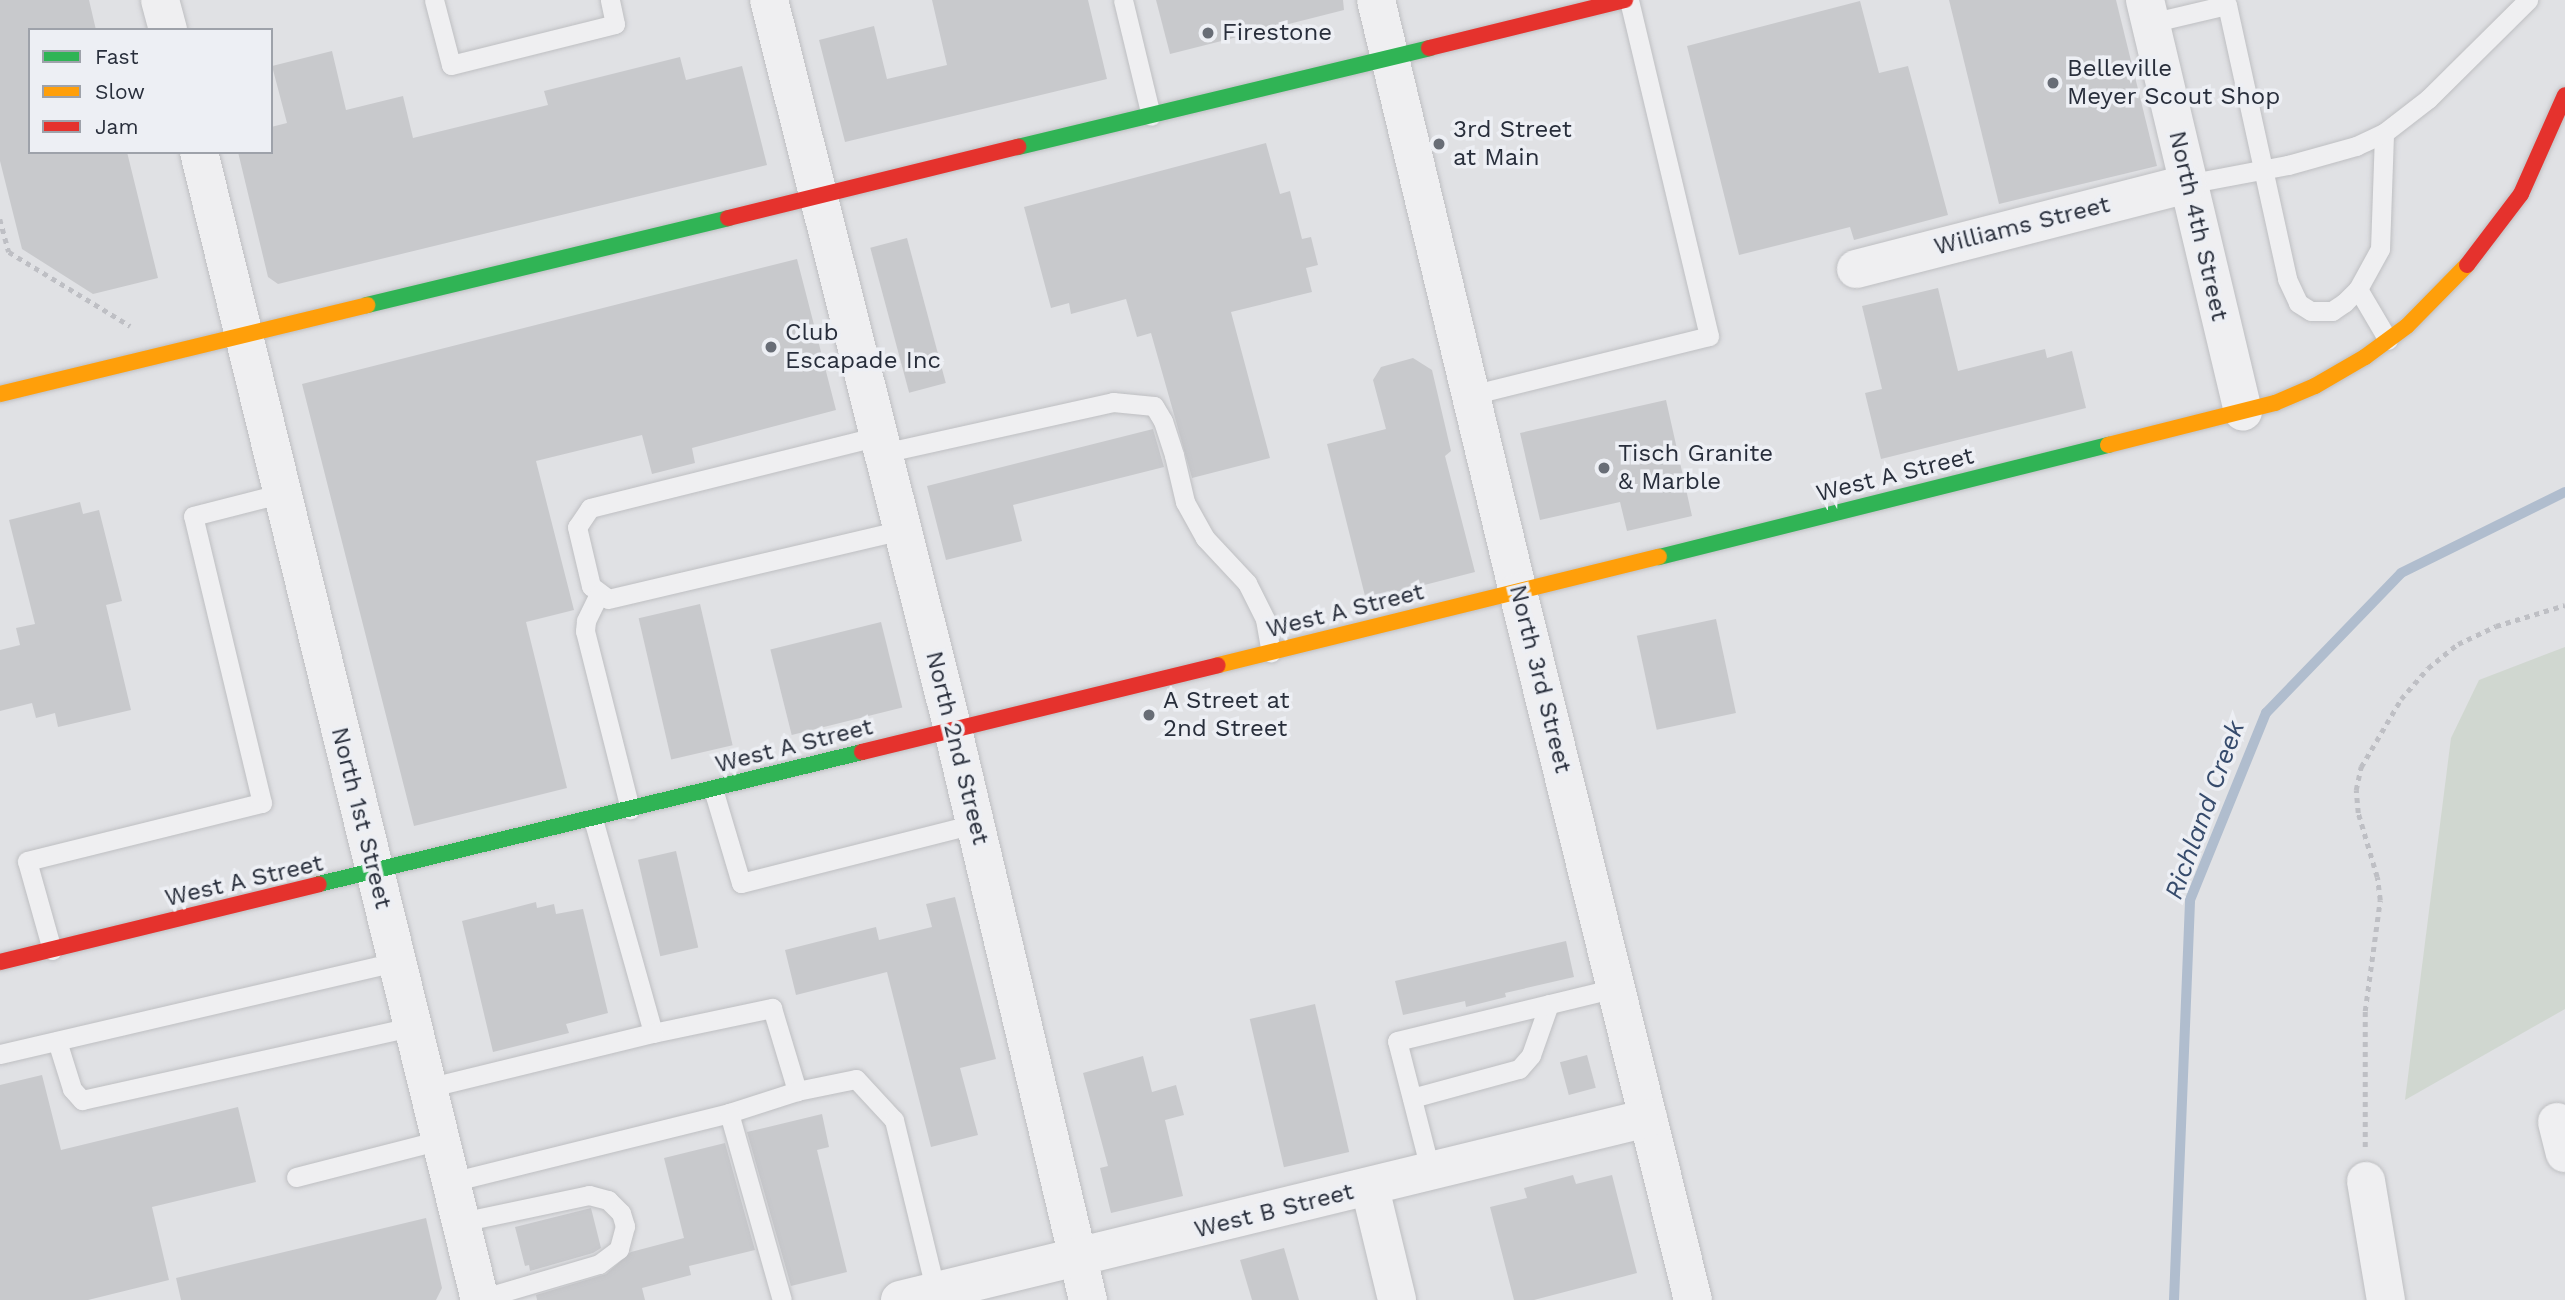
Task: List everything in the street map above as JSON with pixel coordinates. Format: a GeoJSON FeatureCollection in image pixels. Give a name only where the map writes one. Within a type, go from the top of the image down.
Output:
{"type":"FeatureCollection","features":[{"type":"Feature","properties":{"kind":"main road"},"geometry":{"type":"LineString","coordinates":[[0,394],[1627,0]]}},
{"type":"Feature","properties":{"kind":"main road","name":"West A Street"},"geometry":{"type":"LineString","coordinates":[[0,962],[1518,592],[2243,411],[2315,386],[2407,326],[2468,264],[2521,194],[2565,95]]}},
{"type":"Feature","properties":{"kind":"street"},"geometry":{"type":"LineString","coordinates":[[160,0],[167,28]]}},
{"type":"Feature","properties":{"kind":"street","name":"North 2nd Street"},"geometry":{"type":"LineString","coordinates":[[769,0],[953,730],[1088,1300]]}},
{"type":"Feature","properties":{"kind":"street","name":"North 3rd Street"},"geometry":{"type":"LineString","coordinates":[[1376,0],[1518,592],[1693,1300]]}},
{"type":"Feature","properties":{"kind":"street","name":"North 4th Street"},"geometry":{"type":"LineString","coordinates":[[2148,12],[2243,411]]}},
{"type":"Feature","properties":{"kind":"street","name":"North 1st Street"},"geometry":{"type":"LineString","coordinates":[[201,154],[480,1299]]}},
{"type":"Feature","properties":{"kind":"street","name":"Williams Street"},"geometry":{"type":"LineString","coordinates":[[1856,269],[2188,184]]}},
{"type":"Feature","properties":{"kind":"street","name":"West B Street"},"geometry":{"type":"LineString","coordinates":[[918,1296],[1370,1188],[1648,1118]]}},
{"type":"Feature","properties":{"kind":"street"},"geometry":{"type":"LineString","coordinates":[[2366,1181],[2386,1300]]}},
{"type":"Feature","properties":{"kind":"street"},"geometry":{"type":"LineString","coordinates":[[1370,1188],[1397,1300]]}},
{"type":"Feature","properties":{"kind":"lane"},"geometry":{"type":"LineString","coordinates":[[433,0],[450,65],[615,24],[610,0]]}},
{"type":"Feature","properties":{"kind":"lane"},"geometry":{"type":"LineString","coordinates":[[1123,0],[1151,116]]}},
{"type":"Feature","properties":{"kind":"lane"},"geometry":{"type":"LineString","coordinates":[[1471,395],[1709,336],[1627,0]]}},
{"type":"Feature","properties":{"kind":"lane"},"geometry":{"type":"LineString","coordinates":[[2188,184],[2263,170],[2356,146],[2384,133],[2428,99],[2528,0]]}},
{"type":"Feature","properties":{"kind":"lane"},"geometry":{"type":"LineString","coordinates":[[2148,12],[2227,5],[2287,279],[2298,303],[2311,310],[2332,311],[2358,289],[2380,249],[2384,133]]}},
{"type":"Feature","properties":{"kind":"lane"},"geometry":{"type":"LineString","coordinates":[[2358,289],[2388,340]]}},
{"type":"Feature","properties":{"kind":"lane"},"geometry":{"type":"LineString","coordinates":[[902,530],[608,599],[591,586],[577,527],[590,508],[881,445],[1112,402],[1154,406],[1163,421],[1174,455],[1185,502],[1205,538],[1247,583],[1265,619],[1271,652]]}},
{"type":"Feature","properties":{"kind":"lane"},"geometry":{"type":"LineString","coordinates":[[51,950],[27,861],[262,803],[193,516],[283,493]]}},
{"type":"Feature","properties":{"kind":"lane"},"geometry":{"type":"LineString","coordinates":[[599,594],[586,621],[585,631],[630,809]]}},
{"type":"Feature","properties":{"kind":"lane"},"geometry":{"type":"LineString","coordinates":[[713,789],[741,883],[975,824]]}},
{"type":"Feature","properties":{"kind":"lane"},"geometry":{"type":"LineString","coordinates":[[593,819],[653,1033]]}},
{"type":"Feature","properties":{"kind":"lane"},"geometry":{"type":"LineString","coordinates":[[0,1054],[396,962]]}},
{"type":"Feature","properties":{"kind":"lane"},"geometry":{"type":"LineString","coordinates":[[1431,1173],[1397,1041],[1616,988]]}},
{"type":"Feature","properties":{"kind":"lane"},"geometry":{"type":"LineString","coordinates":[[1412,1098],[1519,1069],[1531,1055],[1549,1004]]}},
{"type":"Feature","properties":{"kind":"lane"},"geometry":{"type":"LineString","coordinates":[[427,1088],[653,1033],[772,1008],[797,1091]]}},
{"type":"Feature","properties":{"kind":"lane"},"geometry":{"type":"LineString","coordinates":[[57,1041],[72,1089],[82,1100],[412,1027]]}},
{"type":"Feature","properties":{"kind":"lane"},"geometry":{"type":"LineString","coordinates":[[451,1182],[729,1113],[797,1091],[856,1079],[894,1120],[918,1296]]}},
{"type":"Feature","properties":{"kind":"lane"},"geometry":{"type":"LineString","coordinates":[[729,1113],[782,1300]]}},
{"type":"Feature","properties":{"kind":"lane"},"geometry":{"type":"LineString","coordinates":[[296,1177],[440,1140]]}},
{"type":"Feature","properties":{"kind":"lane"},"geometry":{"type":"LineString","coordinates":[[461,1222],[589,1195],[608,1200],[621,1213],[625,1226],[619,1249],[599,1264],[480,1299]]}},
{"type":"Feature","properties":{"kind":"path"},"geometry":{"type":"LineString","coordinates":[[0,219],[2,238],[9,252],[134,328]]}},
{"type":"Feature","properties":{"kind":"path"},"geometry":{"type":"LineString","coordinates":[[2366,1181],[2365,1011],[2380,900],[2377,877],[2358,813],[2356,790],[2361,767],[2401,699],[2428,668],[2458,644],[2496,626],[2565,605]]}},
{"type":"Feature","properties":{"kind":"shaded area"},"geometry":{"type":"Polygon","coordinates":[[[2565,647],[2565,1009],[2405,1100],[2451,738],[2479,680],[2565,647]]]}},
{"type":"Feature","properties":{"kind":"building"},"geometry":{"type":"Polygon","coordinates":[[[0,0],[89,0],[96,28],[28,28],[28,154],[127,154],[158,278],[93,294],[22,249],[0,161],[0,0]]]}},
{"type":"Feature","properties":{"kind":"building"},"geometry":{"type":"Polygon","coordinates":[[[932,0],[1088,0],[1107,79],[845,142],[819,40],[874,26],[887,79],[947,65],[932,0]]]}},
{"type":"Feature","properties":{"kind":"building","name":"Firestone"},"geometry":{"type":"Polygon","coordinates":[[[1156,0],[1343,0],[1344,10],[1170,54],[1156,0]]]}},
{"type":"Feature","properties":{"kind":"building","name":"Belleville Meyer Scout Shop"},"geometry":{"type":"Polygon","coordinates":[[[1949,0],[2116,0],[2157,166],[1999,204],[1949,0]]]}},
{"type":"Feature","properties":{"kind":"building"},"geometry":{"type":"Polygon","coordinates":[[[1860,1],[1879,73],[1908,66],[1948,215],[1854,240],[1850,227],[1739,255],[1687,46],[1860,1]]]}},
{"type":"Feature","properties":{"kind":"building"},"geometry":{"type":"Polygon","coordinates":[[[332,51],[346,110],[403,96],[413,138],[548,105],[544,91],[680,57],[686,80],[742,66],[767,165],[278,284],[268,277],[238,154],[273,154],[273,126],[287,123],[273,66],[332,51]]]}},
{"type":"Feature","properties":{"kind":"building"},"geometry":{"type":"Polygon","coordinates":[[[1266,143],[1280,194],[1290,191],[1302,239],[1311,237],[1318,265],[1306,268],[1312,292],[1231,312],[1270,458],[1192,478],[1151,333],[1137,337],[1126,299],[1071,314],[1069,303],[1051,308],[1024,207],[1266,143]]]}},
{"type":"Feature","properties":{"kind":"building"},"geometry":{"type":"Polygon","coordinates":[[[907,238],[946,383],[909,393],[870,248],[907,238]]]}},
{"type":"Feature","properties":{"kind":"building"},"geometry":{"type":"Polygon","coordinates":[[[797,259],[836,410],[692,448],[695,463],[652,474],[642,435],[536,461],[574,610],[526,622],[567,788],[414,826],[302,384],[797,259]]]}},
{"type":"Feature","properties":{"kind":"building"},"geometry":{"type":"Polygon","coordinates":[[[1938,288],[1958,371],[2045,349],[2047,358],[2072,351],[2086,408],[1881,459],[1865,393],[1882,389],[1862,306],[1938,288]]]}},
{"type":"Feature","properties":{"kind":"building"},"geometry":{"type":"Polygon","coordinates":[[[1413,358],[1432,370],[1451,451],[1445,456],[1475,572],[1366,600],[1327,444],[1386,429],[1373,380],[1381,367],[1413,358]]]}},
{"type":"Feature","properties":{"kind":"building","name":"Tisch Granite & Marble"},"geometry":{"type":"Polygon","coordinates":[[[1666,400],[1692,516],[1627,531],[1620,502],[1540,520],[1520,433],[1666,400]]]}},
{"type":"Feature","properties":{"kind":"building"},"geometry":{"type":"Polygon","coordinates":[[[1153,429],[1164,467],[1013,505],[1022,541],[946,560],[927,486],[1153,429]]]}},
{"type":"Feature","properties":{"kind":"building"},"geometry":{"type":"Polygon","coordinates":[[[80,502],[83,514],[99,510],[122,601],[106,605],[131,710],[58,727],[55,713],[36,718],[32,703],[0,711],[0,650],[20,645],[16,628],[35,624],[9,520],[80,502]]]}},
{"type":"Feature","properties":{"kind":"building"},"geometry":{"type":"Polygon","coordinates":[[[700,604],[733,745],[671,759],[639,618],[700,604]]]}},
{"type":"Feature","properties":{"kind":"building"},"geometry":{"type":"Polygon","coordinates":[[[1716,619],[1736,713],[1657,730],[1637,636],[1716,619]]]}},
{"type":"Feature","properties":{"kind":"building"},"geometry":{"type":"Polygon","coordinates":[[[881,622],[902,707],[792,735],[770,650],[881,622]]]}},
{"type":"Feature","properties":{"kind":"building"},"geometry":{"type":"Polygon","coordinates":[[[676,851],[698,947],[660,956],[638,860],[676,851]]]}},
{"type":"Feature","properties":{"kind":"building"},"geometry":{"type":"Polygon","coordinates":[[[955,897],[996,1059],[960,1068],[978,1135],[931,1147],[887,972],[796,995],[785,950],[876,927],[879,940],[932,927],[926,904],[955,897]]]}},
{"type":"Feature","properties":{"kind":"building"},"geometry":{"type":"Polygon","coordinates":[[[536,902],[537,908],[554,904],[556,914],[583,909],[608,1013],[566,1024],[569,1033],[493,1052],[462,921],[536,902]]]}},
{"type":"Feature","properties":{"kind":"building"},"geometry":{"type":"Polygon","coordinates":[[[1566,941],[1574,977],[1505,993],[1506,997],[1466,1007],[1465,1001],[1403,1015],[1395,981],[1566,941]]]}},
{"type":"Feature","properties":{"kind":"building"},"geometry":{"type":"Polygon","coordinates":[[[1315,1004],[1349,1152],[1284,1167],[1250,1019],[1315,1004]]]}},
{"type":"Feature","properties":{"kind":"building"},"geometry":{"type":"Polygon","coordinates":[[[1587,1055],[1596,1088],[1569,1095],[1560,1062],[1587,1055]]]}},
{"type":"Feature","properties":{"kind":"building"},"geometry":{"type":"Polygon","coordinates":[[[1143,1056],[1152,1092],[1176,1085],[1184,1115],[1165,1120],[1183,1196],[1111,1213],[1100,1168],[1108,1166],[1083,1073],[1143,1056]]]}},
{"type":"Feature","properties":{"kind":"building"},"geometry":{"type":"Polygon","coordinates":[[[42,1075],[61,1150],[238,1107],[256,1182],[152,1207],[169,1280],[88,1300],[0,1300],[0,1085],[42,1075]]]}},
{"type":"Feature","properties":{"kind":"building"},"geometry":{"type":"Polygon","coordinates":[[[822,1114],[829,1147],[817,1150],[847,1272],[791,1286],[747,1132],[822,1114]]]}},
{"type":"Feature","properties":{"kind":"building"},"geometry":{"type":"Polygon","coordinates":[[[725,1143],[755,1250],[689,1266],[691,1275],[642,1288],[645,1300],[537,1300],[536,1295],[606,1274],[631,1252],[684,1238],[664,1158],[725,1143]]]}},
{"type":"Feature","properties":{"kind":"building"},"geometry":{"type":"Polygon","coordinates":[[[1573,1175],[1576,1184],[1612,1175],[1637,1273],[1534,1300],[1514,1300],[1490,1207],[1527,1198],[1524,1188],[1573,1175]]]}},
{"type":"Feature","properties":{"kind":"building"},"geometry":{"type":"Polygon","coordinates":[[[591,1208],[601,1248],[593,1253],[530,1271],[529,1265],[525,1266],[515,1227],[591,1208]]]}},
{"type":"Feature","properties":{"kind":"building"},"geometry":{"type":"Polygon","coordinates":[[[426,1218],[442,1288],[436,1300],[181,1300],[176,1278],[426,1218]]]}},
{"type":"Feature","properties":{"kind":"building"},"geometry":{"type":"Polygon","coordinates":[[[1284,1248],[1299,1300],[1252,1300],[1240,1260],[1284,1248]]]}},
{"type":"Feature","properties":{"kind":"waterway","name":"Richland Creek"},"geometry":{"type":"LineString","coordinates":[[2174,1300],[2190,900],[2266,713],[2401,573],[2565,492]]}},
{"type":"Feature","properties":{"kind":"traffic: fast"},"geometry":{"type":"LineString","coordinates":[[1018,147],[1429,48]]}},
{"type":"Feature","properties":{"kind":"traffic: fast"},"geometry":{"type":"LineString","coordinates":[[367,305],[728,218]]}},
{"type":"Feature","properties":{"kind":"traffic: fast"},"geometry":{"type":"LineString","coordinates":[[1659,557],[2108,445]]}},
{"type":"Feature","properties":{"kind":"traffic: fast"},"geometry":{"type":"LineString","coordinates":[[319,884],[862,752]]}},
{"type":"Feature","properties":{"kind":"traffic: slow"},"geometry":{"type":"LineString","coordinates":[[2108,445],[2275,403],[2315,386],[2365,357],[2407,326],[2467,265]]}},
{"type":"Feature","properties":{"kind":"traffic: slow"},"geometry":{"type":"LineString","coordinates":[[0,394],[367,305]]}},
{"type":"Feature","properties":{"kind":"traffic: slow"},"geometry":{"type":"LineString","coordinates":[[1218,665],[1659,557]]}},
{"type":"Feature","properties":{"kind":"traffic: jam"},"geometry":{"type":"LineString","coordinates":[[1429,48],[1625,0]]}},
{"type":"Feature","properties":{"kind":"traffic: jam"},"geometry":{"type":"LineString","coordinates":[[2467,265],[2521,194],[2565,95]]}},
{"type":"Feature","properties":{"kind":"traffic: jam"},"geometry":{"type":"LineString","coordinates":[[728,218],[1018,147]]}},
{"type":"Feature","properties":{"kind":"traffic: jam"},"geometry":{"type":"LineString","coordinates":[[862,752],[1218,665]]}},
{"type":"Feature","properties":{"kind":"traffic: jam"},"geometry":{"type":"LineString","coordinates":[[0,962],[319,884]]}},
{"type":"Feature","properties":{"kind":"place","name":"Firestone"},"geometry":{"type":"Point","coordinates":[1208,33]}},
{"type":"Feature","properties":{"kind":"place","name":"Belleville Meyer Scout Shop"},"geometry":{"type":"Point","coordinates":[2053,83]}},
{"type":"Feature","properties":{"kind":"place","name":"3rd Street at Main"},"geometry":{"type":"Point","coordinates":[1439,144]}},
{"type":"Feature","properties":{"kind":"place","name":"Club Escapade Inc"},"geometry":{"type":"Point","coordinates":[771,347]}},
{"type":"Feature","properties":{"kind":"place","name":"Tisch Granite & Marble"},"geometry":{"type":"Point","coordinates":[1604,468]}},
{"type":"Feature","properties":{"kind":"place","name":"A Street at 2nd Street"},"geometry":{"type":"Point","coordinates":[1149,715]}}]}
